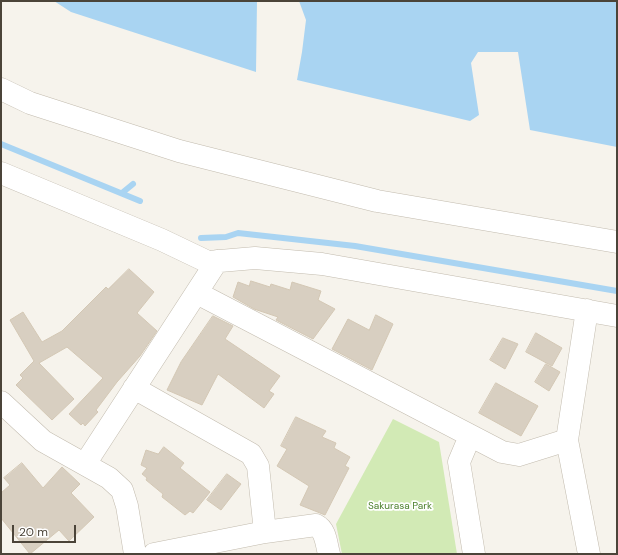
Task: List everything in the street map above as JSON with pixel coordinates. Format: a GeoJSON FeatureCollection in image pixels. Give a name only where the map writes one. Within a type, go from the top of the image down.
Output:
{"type":"FeatureCollection","features":[{"type":"Feature","properties":{"kind":"street"},"geometry":{"type":"LineString","coordinates":[[1,89],[30,102],[178,151],[369,200],[617,242]]}},
{"type":"Feature","properties":{"kind":"street"},"geometry":{"type":"LineString","coordinates":[[1,173],[162,240],[208,262],[256,258],[322,264],[617,316]]}},
{"type":"Feature","properties":{"kind":"street"},"geometry":{"type":"LineString","coordinates":[[84,464],[218,261]]}},
{"type":"Feature","properties":{"kind":"street"},"geometry":{"type":"LineString","coordinates":[[197,293],[502,452],[519,455],[567,440]]}},
{"type":"Feature","properties":{"kind":"street"},"geometry":{"type":"LineString","coordinates":[[587,310],[567,440],[589,554]]}},
{"type":"Feature","properties":{"kind":"street"},"geometry":{"type":"LineString","coordinates":[[134,388],[251,454],[258,466],[265,532]]}},
{"type":"Feature","properties":{"kind":"street"},"geometry":{"type":"LineString","coordinates":[[1,402],[43,441],[109,478],[122,490],[128,506],[136,554]]}},
{"type":"Feature","properties":{"kind":"street"},"geometry":{"type":"LineString","coordinates":[[470,436],[459,462],[474,554]]}},
{"type":"Feature","properties":{"kind":"street"},"geometry":{"type":"LineString","coordinates":[[154,554],[265,532],[316,525],[321,528],[324,533],[329,554]]}},
{"type":"Feature","properties":{"kind":"green space","name":"Sakurasa Park"},"geometry":{"type":"Polygon","coordinates":[[[393,419],[439,442],[457,554],[342,554],[336,524],[393,419]]]}},
{"type":"Feature","properties":{"kind":"water"},"geometry":{"type":"Polygon","coordinates":[[[54,1],[257,1],[256,72],[71,12],[54,1]]]}},
{"type":"Feature","properties":{"kind":"water"},"geometry":{"type":"Polygon","coordinates":[[[299,1],[617,1],[617,147],[530,130],[518,52],[478,52],[471,63],[479,115],[470,121],[297,80],[306,20],[299,1]]]}},
{"type":"Feature","properties":{"kind":"building"},"geometry":{"type":"Polygon","coordinates":[[[129,269],[154,292],[137,313],[157,331],[140,356],[117,382],[96,410],[98,412],[85,426],[83,423],[81,425],[69,414],[103,378],[67,347],[39,363],[74,399],[52,420],[16,385],[23,378],[20,375],[34,361],[10,320],[23,312],[42,342],[62,331],[106,287],[108,289],[129,269]]]}},
{"type":"Feature","properties":{"kind":"building"},"geometry":{"type":"Polygon","coordinates":[[[251,281],[270,287],[271,284],[290,290],[292,282],[321,291],[318,300],[335,309],[313,339],[276,320],[278,317],[254,309],[233,297],[238,282],[249,286],[251,281]]]}},
{"type":"Feature","properties":{"kind":"building"},"geometry":{"type":"Polygon","coordinates":[[[376,315],[393,324],[372,370],[332,349],[348,319],[369,330],[376,315]]]}},
{"type":"Feature","properties":{"kind":"building"},"geometry":{"type":"Polygon","coordinates":[[[213,316],[233,326],[225,339],[280,376],[269,391],[274,394],[264,408],[218,374],[202,405],[167,390],[181,362],[213,316]]]}},
{"type":"Feature","properties":{"kind":"building"},"geometry":{"type":"Polygon","coordinates":[[[536,333],[562,348],[552,366],[526,352],[536,333]]]}},
{"type":"Feature","properties":{"kind":"building"},"geometry":{"type":"Polygon","coordinates":[[[503,338],[518,344],[505,369],[490,360],[503,338]]]}},
{"type":"Feature","properties":{"kind":"building"},"geometry":{"type":"Polygon","coordinates":[[[546,364],[560,372],[549,391],[535,382],[546,364]]]}},
{"type":"Feature","properties":{"kind":"building"},"geometry":{"type":"Polygon","coordinates":[[[496,383],[538,406],[521,436],[479,413],[496,383]]]}},
{"type":"Feature","properties":{"kind":"building"},"geometry":{"type":"Polygon","coordinates":[[[296,417],[326,431],[322,437],[336,443],[334,448],[350,457],[345,466],[349,468],[325,515],[300,505],[309,486],[277,466],[287,449],[281,446],[296,417]]]}},
{"type":"Feature","properties":{"kind":"building"},"geometry":{"type":"Polygon","coordinates":[[[164,447],[184,463],[180,468],[210,492],[193,513],[190,511],[185,515],[162,497],[163,494],[146,480],[147,478],[142,474],[147,468],[141,465],[146,450],[158,454],[164,447]]]}},
{"type":"Feature","properties":{"kind":"building"},"geometry":{"type":"Polygon","coordinates":[[[22,463],[43,488],[62,467],[80,484],[71,493],[94,517],[69,541],[59,530],[30,554],[1,518],[1,493],[10,485],[4,478],[22,463]]]}},
{"type":"Feature","properties":{"kind":"building"},"geometry":{"type":"Polygon","coordinates":[[[227,474],[241,484],[221,510],[207,500],[227,474]]]}},
{"type":"Feature","properties":{"kind":"waterway"},"geometry":{"type":"LineString","coordinates":[[1,144],[140,201]]}},
{"type":"Feature","properties":{"kind":"waterway"},"geometry":{"type":"LineString","coordinates":[[122,193],[133,184]]}},
{"type":"Feature","properties":{"kind":"waterway"},"geometry":{"type":"LineString","coordinates":[[201,238],[226,237],[238,233],[355,246],[617,291]]}}]}
